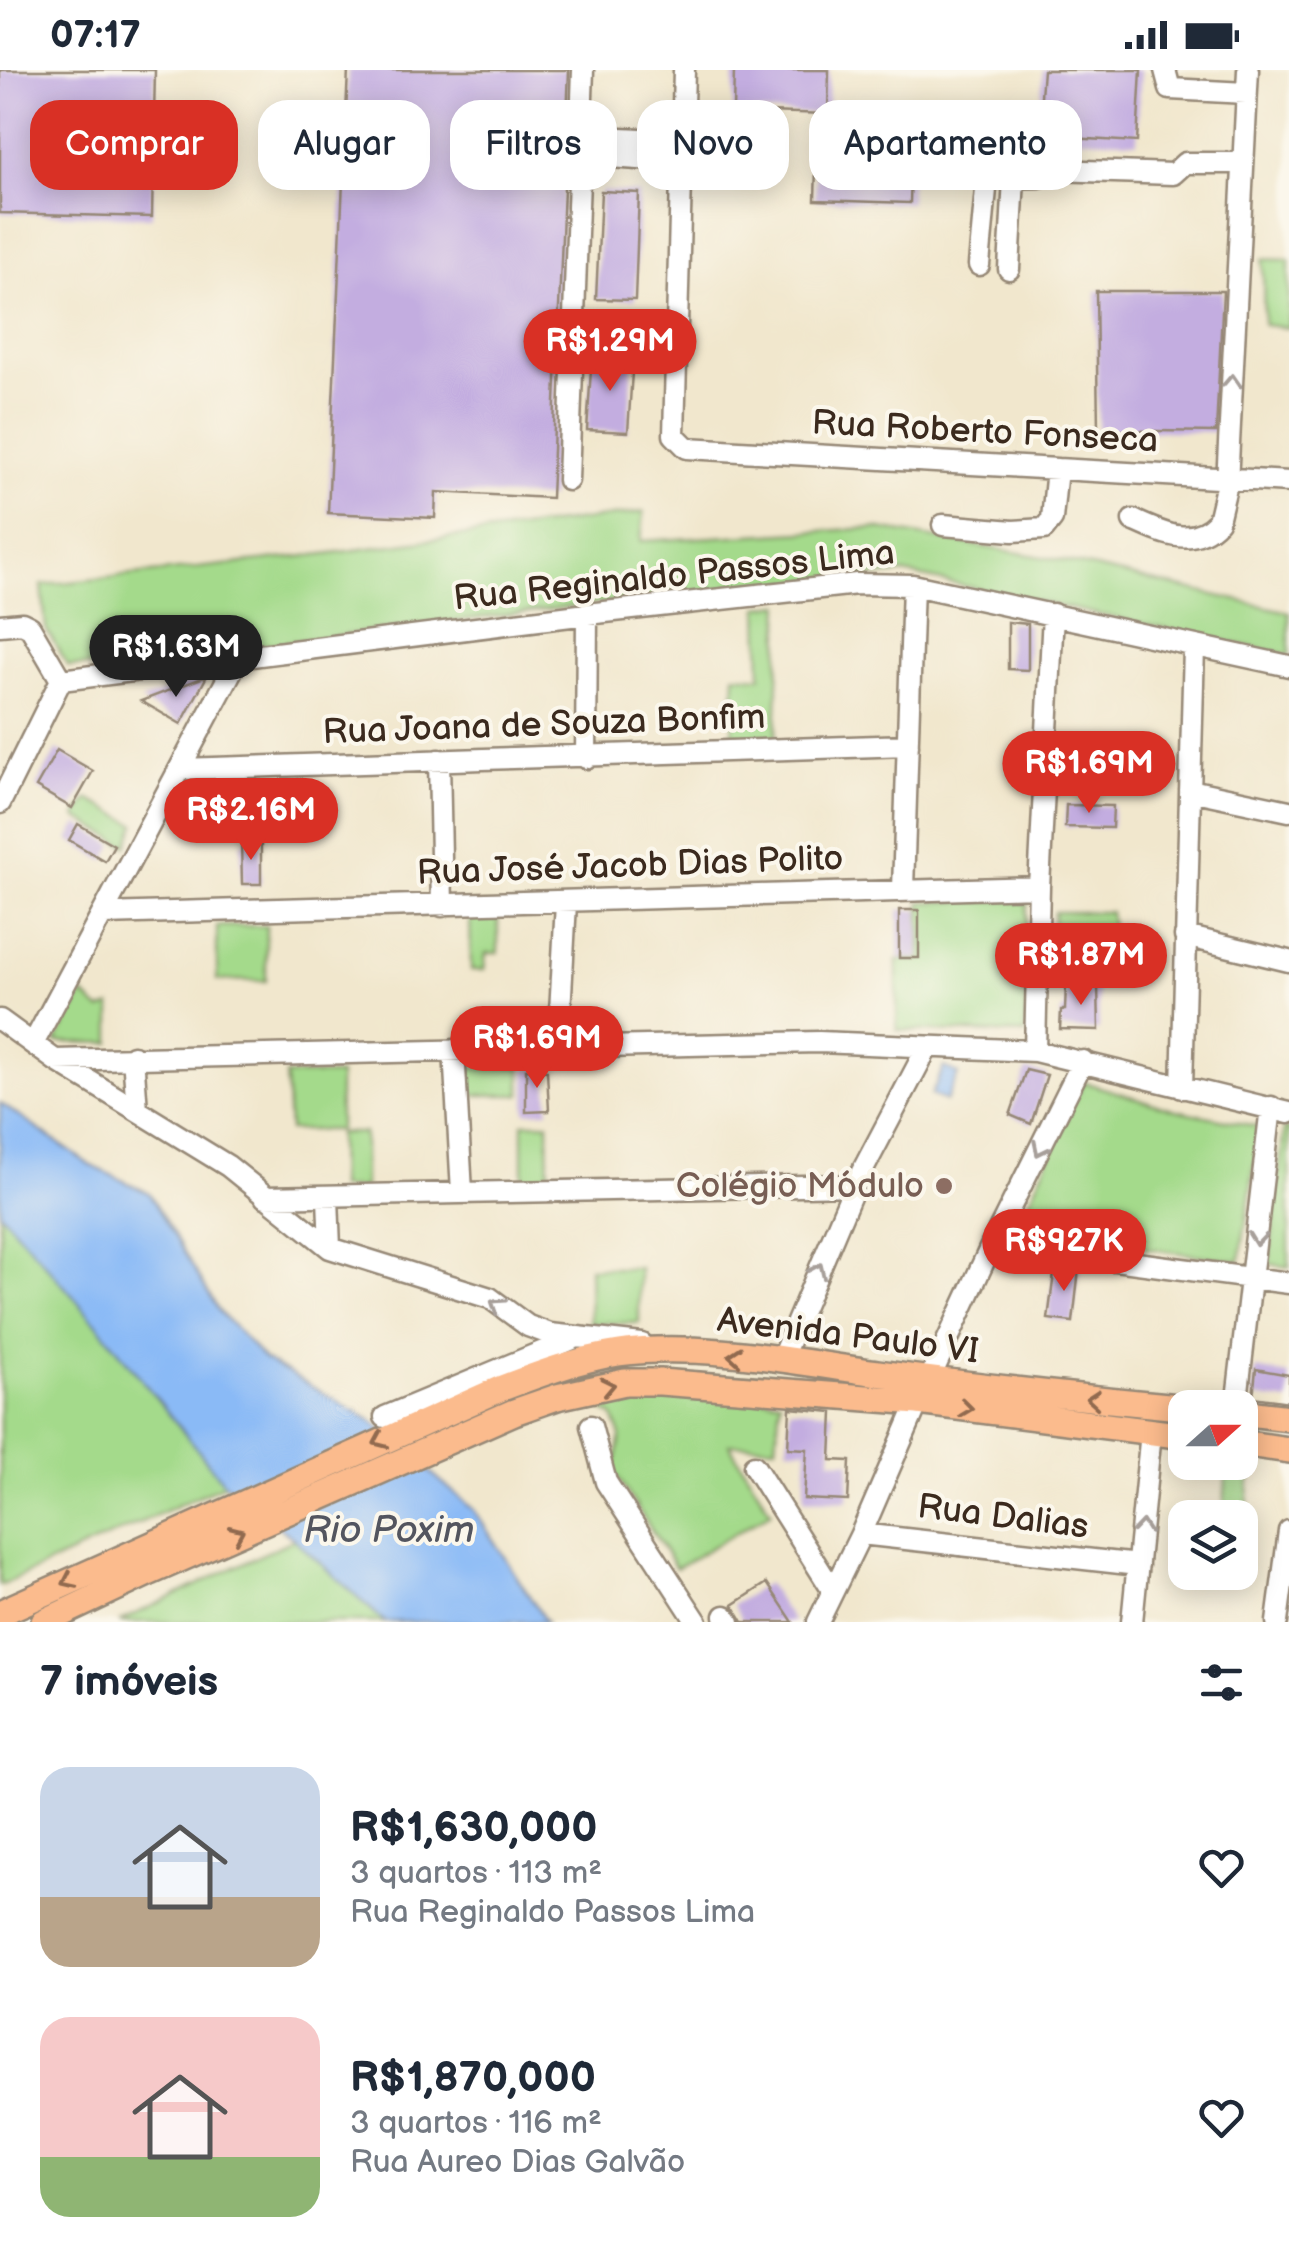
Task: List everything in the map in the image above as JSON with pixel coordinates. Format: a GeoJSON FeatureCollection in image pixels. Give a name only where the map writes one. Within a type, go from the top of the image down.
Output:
{"type":"FeatureCollection","features":[{"type":"Feature","properties":{"kind":"main road","name":"Avenida Paulo VI"},"geometry":{"type":"LineString","coordinates":[[143,1561],[502,1388],[621,1353],[690,1352],[781,1360],[924,1391],[1168,1434]]}},
{"type":"Feature","properties":{"kind":"main road","name":"Avenida Paulo VI"},"geometry":{"type":"LineString","coordinates":[[143,1561],[514,1412],[625,1382],[776,1389],[996,1390],[1168,1406]]}},
{"type":"Feature","properties":{"kind":"main road"},"geometry":{"type":"LineString","coordinates":[[1258,1413],[1289,1418]]}},
{"type":"Feature","properties":{"kind":"main road"},"geometry":{"type":"LineString","coordinates":[[1258,1446],[1289,1450]]}},
{"type":"Feature","properties":{"kind":"main road"},"geometry":{"type":"LineString","coordinates":[[0,1613],[143,1561]]}},
{"type":"Feature","properties":{"kind":"main road"},"geometry":{"type":"LineString","coordinates":[[44,1622],[143,1561]]}},
{"type":"Feature","properties":{"kind":"street"},"geometry":{"type":"LineString","coordinates":[[582,100],[583,70]]}},
{"type":"Feature","properties":{"kind":"street"},"geometry":{"type":"LineString","coordinates":[[683,100],[684,70]]}},
{"type":"Feature","properties":{"kind":"street"},"geometry":{"type":"LineString","coordinates":[[1165,70],[1170,88],[1246,93]]}},
{"type":"Feature","properties":{"kind":"street"},"geometry":{"type":"LineString","coordinates":[[1132,520],[1172,536],[1196,537],[1218,522],[1227,478],[1248,70]]}},
{"type":"Feature","properties":{"kind":"street"},"geometry":{"type":"LineString","coordinates":[[1082,171],[1173,174],[1185,163],[1243,163]]}},
{"type":"Feature","properties":{"kind":"street"},"geometry":{"type":"LineString","coordinates":[[568,480],[578,190]]}},
{"type":"Feature","properties":{"kind":"street","name":"Rua Roberto Fonseca"},"geometry":{"type":"LineString","coordinates":[[681,190],[674,435],[687,448],[1289,482]]}},
{"type":"Feature","properties":{"kind":"street"},"geometry":{"type":"LineString","coordinates":[[979,265],[984,190]]}},
{"type":"Feature","properties":{"kind":"street"},"geometry":{"type":"LineString","coordinates":[[1009,268],[1013,190]]}},
{"type":"Feature","properties":{"kind":"street"},"geometry":{"type":"LineString","coordinates":[[942,525],[1014,531],[1044,529],[1052,519],[1057,469]]}},
{"type":"Feature","properties":{"kind":"street","name":"Rua Reginaldo Passos Lima"},"geometry":{"type":"LineString","coordinates":[[60,680],[858,584],[913,584],[1289,666]]}},
{"type":"Feature","properties":{"kind":"street"},"geometry":{"type":"LineString","coordinates":[[904,889],[913,584]]}},
{"type":"Feature","properties":{"kind":"street"},"geometry":{"type":"LineString","coordinates":[[586,758],[587,614]]}},
{"type":"Feature","properties":{"kind":"street"},"geometry":{"type":"LineString","coordinates":[[1034,1051],[1054,614]]}},
{"type":"Feature","properties":{"kind":"street"},"geometry":{"type":"LineString","coordinates":[[0,624],[22,623],[30,627],[60,680],[0,803]]}},
{"type":"Feature","properties":{"kind":"street"},"geometry":{"type":"LineString","coordinates":[[1182,1088],[1194,647]]}},
{"type":"Feature","properties":{"kind":"street"},"geometry":{"type":"LineString","coordinates":[[33,1044],[239,657]]}},
{"type":"Feature","properties":{"kind":"street","name":"Rua Joana de Souza Bonfim"},"geometry":{"type":"LineString","coordinates":[[181,769],[908,745]]}},
{"type":"Feature","properties":{"kind":"street"},"geometry":{"type":"LineString","coordinates":[[439,760],[442,906]]}},
{"type":"Feature","properties":{"kind":"street"},"geometry":{"type":"LineString","coordinates":[[1190,790],[1289,812]]}},
{"type":"Feature","properties":{"kind":"street","name":"Rua José Jacob Dias Polito"},"geometry":{"type":"LineString","coordinates":[[104,914],[1039,887]]}},
{"type":"Feature","properties":{"kind":"street"},"geometry":{"type":"LineString","coordinates":[[558,1050],[566,903]]}},
{"type":"Feature","properties":{"kind":"street"},"geometry":{"type":"LineString","coordinates":[[1185,936],[1289,961]]}},
{"type":"Feature","properties":{"kind":"street"},"geometry":{"type":"LineString","coordinates":[[0,1020],[55,1060],[228,1166],[330,1248],[490,1298],[540,1331],[690,1352]]}},
{"type":"Feature","properties":{"kind":"street"},"geometry":{"type":"LineString","coordinates":[[55,1060],[819,1042],[1034,1051],[1280,1110],[1252,1278],[1240,1390]]}},
{"type":"Feature","properties":{"kind":"street"},"geometry":{"type":"LineString","coordinates":[[781,1360],[855,1185],[927,1048]]}},
{"type":"Feature","properties":{"kind":"street"},"geometry":{"type":"LineString","coordinates":[[454,1050],[462,1192]]}},
{"type":"Feature","properties":{"kind":"street"},"geometry":{"type":"LineString","coordinates":[[133,1056],[137,1110]]}},
{"type":"Feature","properties":{"kind":"street"},"geometry":{"type":"LineString","coordinates":[[818,1622],[992,1244],[1083,1062]]}},
{"type":"Feature","properties":{"kind":"street"},"geometry":{"type":"LineString","coordinates":[[265,1197],[855,1185]]}},
{"type":"Feature","properties":{"kind":"street"},"geometry":{"type":"LineString","coordinates":[[328,1198],[330,1248]]}},
{"type":"Feature","properties":{"kind":"street"},"geometry":{"type":"LineString","coordinates":[[992,1244],[1289,1283]]}},
{"type":"Feature","properties":{"kind":"street"},"geometry":{"type":"LineString","coordinates":[[385,1417],[576,1337]]}},
{"type":"Feature","properties":{"kind":"street"},"geometry":{"type":"LineString","coordinates":[[591,1426],[606,1482],[697,1622]]}},
{"type":"Feature","properties":{"kind":"street"},"geometry":{"type":"LineString","coordinates":[[1132,1622],[1151,1432]]}},
{"type":"Feature","properties":{"kind":"street"},"geometry":{"type":"LineString","coordinates":[[754,1466],[833,1590]]}},
{"type":"Feature","properties":{"kind":"street"},"geometry":{"type":"LineString","coordinates":[[1277,1622],[1289,1531]]}},
{"type":"Feature","properties":{"kind":"street","name":"Rua Dalias"},"geometry":{"type":"LineString","coordinates":[[861,1534],[1138,1566]]}},
{"type":"Feature","properties":{"kind":"green space"},"geometry":{"type":"Polygon","coordinates":[[[1263,259],[1289,260],[1289,328],[1264,325],[1263,259]]]}},
{"type":"Feature","properties":{"kind":"green space"},"geometry":{"type":"Polygon","coordinates":[[[644,512],[641,541],[875,528],[1060,560],[1289,612],[1289,655],[904,573],[634,599],[94,666],[68,666],[46,629],[42,585],[324,554],[644,512]]]}},
{"type":"Feature","properties":{"kind":"green space"},"geometry":{"type":"Polygon","coordinates":[[[781,604],[776,737],[732,736],[735,675],[761,677],[759,607],[781,604]]]}},
{"type":"Feature","properties":{"kind":"green space"},"geometry":{"type":"Polygon","coordinates":[[[88,799],[136,824],[127,846],[76,817],[88,799]]]}},
{"type":"Feature","properties":{"kind":"green space"},"geometry":{"type":"Polygon","coordinates":[[[1027,900],[1025,1034],[897,1030],[897,960],[921,960],[921,902],[1027,900]]]}},
{"type":"Feature","properties":{"kind":"green space"},"geometry":{"type":"Polygon","coordinates":[[[1054,912],[1110,912],[1113,936],[1053,936],[1054,912]]]}},
{"type":"Feature","properties":{"kind":"green space"},"geometry":{"type":"Polygon","coordinates":[[[470,918],[498,918],[498,953],[486,953],[484,970],[471,970],[470,918]]]}},
{"type":"Feature","properties":{"kind":"green space"},"geometry":{"type":"Polygon","coordinates":[[[217,926],[266,926],[266,981],[217,980],[217,926]]]}},
{"type":"Feature","properties":{"kind":"green space"},"geometry":{"type":"Polygon","coordinates":[[[83,994],[100,1010],[111,1006],[111,1043],[56,1042],[83,994]]]}},
{"type":"Feature","properties":{"kind":"green space"},"geometry":{"type":"Polygon","coordinates":[[[469,1067],[521,1067],[521,1095],[469,1095],[469,1067]]]}},
{"type":"Feature","properties":{"kind":"green space"},"geometry":{"type":"Polygon","coordinates":[[[286,1075],[339,1075],[339,1130],[289,1130],[286,1075]]]}},
{"type":"Feature","properties":{"kind":"green space"},"geometry":{"type":"Polygon","coordinates":[[[1083,1082],[1176,1110],[1260,1127],[1240,1261],[1016,1231],[1083,1082]]]}},
{"type":"Feature","properties":{"kind":"green space"},"geometry":{"type":"Polygon","coordinates":[[[523,1123],[548,1123],[549,1178],[523,1178],[523,1123]]]}},
{"type":"Feature","properties":{"kind":"green space"},"geometry":{"type":"Polygon","coordinates":[[[1284,1128],[1289,1129],[1289,1267],[1269,1264],[1284,1128]]]}},
{"type":"Feature","properties":{"kind":"green space"},"geometry":{"type":"Polygon","coordinates":[[[338,1133],[364,1133],[364,1188],[339,1188],[338,1133]]]}},
{"type":"Feature","properties":{"kind":"green space"},"geometry":{"type":"Polygon","coordinates":[[[0,1212],[98,1325],[225,1484],[0,1586],[0,1212]]]}},
{"type":"Feature","properties":{"kind":"green space"},"geometry":{"type":"Polygon","coordinates":[[[589,1268],[639,1268],[639,1323],[590,1323],[589,1268]]]}},
{"type":"Feature","properties":{"kind":"green space"},"geometry":{"type":"Polygon","coordinates":[[[697,1392],[780,1400],[776,1446],[729,1444],[771,1512],[676,1568],[614,1472],[621,1436],[613,1416],[594,1405],[697,1392]]]}},
{"type":"Feature","properties":{"kind":"green space"},"geometry":{"type":"Polygon","coordinates":[[[1226,1480],[1249,1480],[1248,1500],[1224,1500],[1226,1480]]]}},
{"type":"Feature","properties":{"kind":"green space"},"geometry":{"type":"Polygon","coordinates":[[[294,1539],[385,1622],[119,1622],[294,1539]]]}},
{"type":"Feature","properties":{"kind":"water"},"geometry":{"type":"Polygon","coordinates":[[[944,1067],[958,1074],[946,1101],[931,1095],[944,1067]]]}},
{"type":"Feature","properties":{"kind":"water","name":"Rio Poxim"},"geometry":{"type":"Polygon","coordinates":[[[0,1103],[90,1165],[149,1193],[219,1311],[264,1359],[372,1421],[474,1510],[546,1622],[385,1622],[294,1539],[225,1484],[98,1325],[0,1212],[0,1103]]]}},
{"type":"Feature","properties":{"kind":"building"},"geometry":{"type":"Polygon","coordinates":[[[0,70],[155,70],[154,100],[30,100],[30,190],[153,190],[152,217],[0,213],[0,70]]]}},
{"type":"Feature","properties":{"kind":"building"},"geometry":{"type":"Polygon","coordinates":[[[348,70],[569,70],[568,100],[450,100],[450,190],[564,190],[551,498],[436,492],[435,518],[328,513],[343,190],[430,190],[430,100],[347,100],[348,70]]]}},
{"type":"Feature","properties":{"kind":"building"},"geometry":{"type":"Polygon","coordinates":[[[734,70],[829,70],[828,100],[809,100],[809,113],[789,113],[789,100],[733,100],[734,70]]]}},
{"type":"Feature","properties":{"kind":"building"},"geometry":{"type":"Polygon","coordinates":[[[1043,70],[1141,70],[1137,142],[1082,139],[1082,100],[1041,100],[1043,70]]]}},
{"type":"Feature","properties":{"kind":"building"},"geometry":{"type":"Polygon","coordinates":[[[815,190],[910,190],[910,203],[815,200],[815,190]]]}},
{"type":"Feature","properties":{"kind":"building"},"geometry":{"type":"Polygon","coordinates":[[[601,191],[639,193],[635,300],[596,299],[601,191]]]}},
{"type":"Feature","properties":{"kind":"building"},"geometry":{"type":"Polygon","coordinates":[[[1096,291],[1223,291],[1216,432],[1098,430],[1096,291]]]}},
{"type":"Feature","properties":{"kind":"building"},"geometry":{"type":"Polygon","coordinates":[[[592,355],[633,357],[628,432],[587,430],[592,355]]]}},
{"type":"Feature","properties":{"kind":"building"},"geometry":{"type":"Polygon","coordinates":[[[1008,622],[1028,624],[1028,670],[1008,669],[1008,622]]]}},
{"type":"Feature","properties":{"kind":"building"},"geometry":{"type":"Polygon","coordinates":[[[207,676],[181,724],[141,701],[207,676]]]}},
{"type":"Feature","properties":{"kind":"building"},"geometry":{"type":"Polygon","coordinates":[[[57,750],[93,771],[72,808],[36,787],[57,750]]]}},
{"type":"Feature","properties":{"kind":"building"},"geometry":{"type":"Polygon","coordinates":[[[1066,805],[1113,806],[1112,828],[1065,827],[1066,805]]]}},
{"type":"Feature","properties":{"kind":"building"},"geometry":{"type":"Polygon","coordinates":[[[78,824],[114,845],[105,861],[69,840],[78,824]]]}},
{"type":"Feature","properties":{"kind":"building"},"geometry":{"type":"Polygon","coordinates":[[[261,841],[261,884],[242,884],[241,842],[261,841]]]}},
{"type":"Feature","properties":{"kind":"building"},"geometry":{"type":"Polygon","coordinates":[[[899,910],[919,910],[919,958],[899,958],[899,910]]]}},
{"type":"Feature","properties":{"kind":"building"},"geometry":{"type":"Polygon","coordinates":[[[1066,984],[1098,985],[1099,1030],[1060,1029],[1066,984]]]}},
{"type":"Feature","properties":{"kind":"building"},"geometry":{"type":"Polygon","coordinates":[[[526,1069],[547,1071],[549,1111],[526,1112],[526,1069]]]}},
{"type":"Feature","properties":{"kind":"building"},"geometry":{"type":"Polygon","coordinates":[[[1026,1070],[1047,1075],[1031,1124],[1010,1115],[1026,1070]]]}},
{"type":"Feature","properties":{"kind":"building"},"geometry":{"type":"Polygon","coordinates":[[[1055,1266],[1079,1269],[1073,1322],[1048,1319],[1055,1266]]]}},
{"type":"Feature","properties":{"kind":"building"},"geometry":{"type":"Polygon","coordinates":[[[1256,1369],[1289,1375],[1289,1402],[1258,1398],[1258,1390],[1254,1390],[1256,1369]]]}},
{"type":"Feature","properties":{"kind":"building"},"geometry":{"type":"Polygon","coordinates":[[[790,1408],[833,1412],[831,1460],[850,1461],[848,1501],[804,1499],[807,1449],[788,1448],[790,1408]]]}},
{"type":"Feature","properties":{"kind":"building"},"geometry":{"type":"Polygon","coordinates":[[[767,1583],[793,1622],[743,1622],[733,1605],[767,1583]]]}},
{"type":"Feature","properties":{"kind":"place","name":"Colégio Módulo"},"geometry":{"type":"Point","coordinates":[944,1186]}}]}
